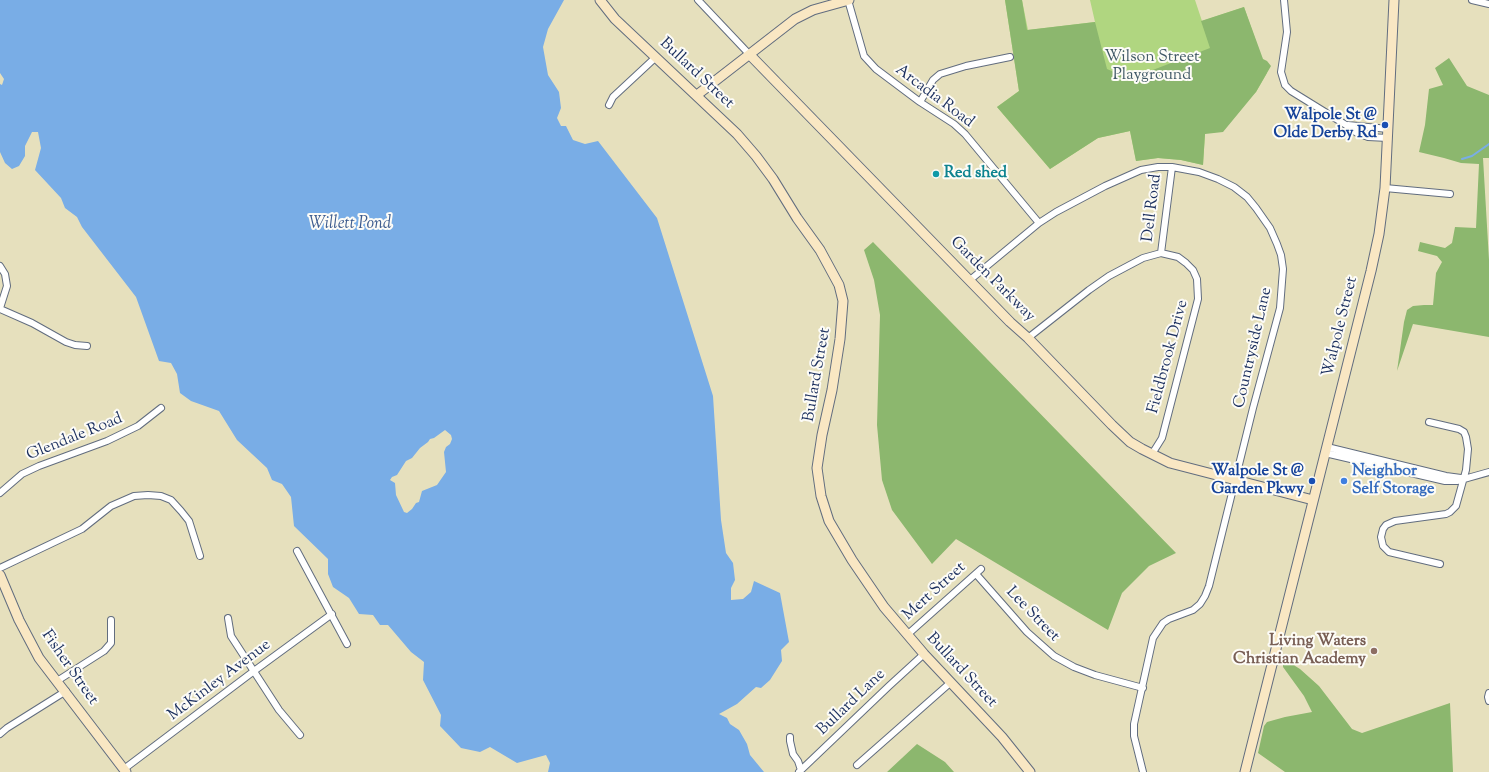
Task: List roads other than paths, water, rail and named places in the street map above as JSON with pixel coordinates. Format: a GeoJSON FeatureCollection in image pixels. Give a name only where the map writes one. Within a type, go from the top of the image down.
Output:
{"type":"FeatureCollection","features":[{"type":"Feature","properties":{"kind":"main road","name":"Bullard Street"},"geometry":{"type":"LineString","coordinates":[[600,0],[615,19],[737,134],[773,179],[797,218],[820,250],[839,285],[843,301],[842,326],[832,390],[822,435],[817,468],[820,492],[830,521],[852,560],[884,607],[950,683],[1002,737],[1030,772]]}},
{"type":"Feature","properties":{"kind":"main road"},"geometry":{"type":"LineString","coordinates":[[697,95],[796,19],[813,10],[848,0]]}},
{"type":"Feature","properties":{"kind":"main road","name":"Walpole Street"},"geometry":{"type":"LineString","coordinates":[[1245,772],[1374,258],[1383,211],[1385,188],[1394,0]]}},
{"type":"Feature","properties":{"kind":"main road","name":"Garden Parkway"},"geometry":{"type":"LineString","coordinates":[[750,55],[1010,322],[1028,338],[1130,442],[1170,463],[1314,500]]}},
{"type":"Feature","properties":{"kind":"main road","name":"Fisher Street"},"geometry":{"type":"LineString","coordinates":[[0,575],[17,616],[39,658],[66,691],[125,771]]}},
{"type":"Feature","properties":{"kind":"street","name":"Garden Parkway"},"geometry":{"type":"LineString","coordinates":[[698,0],[750,55]]}},
{"type":"Feature","properties":{"kind":"street","name":"Arcadia Road"},"geometry":{"type":"LineString","coordinates":[[848,0],[859,44],[864,56],[876,69],[920,102],[954,124],[965,134],[1039,224]]}},
{"type":"Feature","properties":{"kind":"street"},"geometry":{"type":"LineString","coordinates":[[1284,0],[1287,32],[1281,72],[1285,85],[1291,92],[1357,133],[1368,138],[1388,138]]}},
{"type":"Feature","properties":{"kind":"street"},"geometry":{"type":"LineString","coordinates":[[1472,0],[1489,4]]}},
{"type":"Feature","properties":{"kind":"street"},"geometry":{"type":"LineString","coordinates":[[609,105],[613,97],[656,57]]}},
{"type":"Feature","properties":{"kind":"street"},"geometry":{"type":"LineString","coordinates":[[920,102],[930,84],[940,74],[960,67],[1010,57]]}},
{"type":"Feature","properties":{"kind":"street"},"geometry":{"type":"LineString","coordinates":[[1346,125],[1388,129]]}},
{"type":"Feature","properties":{"kind":"street","name":"Countryside Lane"},"geometry":{"type":"LineString","coordinates":[[970,280],[1056,212],[1105,186],[1141,170],[1172,167],[1199,172],[1218,179],[1234,187],[1247,197],[1270,228],[1281,255],[1283,282],[1280,308],[1205,596],[1200,604],[1192,610],[1163,623],[1153,638],[1134,724],[1134,736],[1143,772]]}},
{"type":"Feature","properties":{"kind":"street","name":"Dell Road"},"geometry":{"type":"LineString","coordinates":[[1161,253],[1172,167]]}},
{"type":"Feature","properties":{"kind":"street"},"geometry":{"type":"LineString","coordinates":[[1385,188],[1450,194]]}},
{"type":"Feature","properties":{"kind":"street"},"geometry":{"type":"LineString","coordinates":[[1028,338],[1109,276],[1143,258],[1161,253]]}},
{"type":"Feature","properties":{"kind":"street","name":"Fieldbrook Drive"},"geometry":{"type":"LineString","coordinates":[[1152,454],[1162,438],[1198,299],[1197,279],[1193,270],[1178,257],[1161,253]]}},
{"type":"Feature","properties":{"kind":"street"},"geometry":{"type":"LineString","coordinates":[[0,266],[5,274],[7,286],[0,308],[32,323],[66,342],[75,345],[87,346]]}},
{"type":"Feature","properties":{"kind":"street","name":"Glendale Road"},"geometry":{"type":"LineString","coordinates":[[0,493],[22,474],[39,466],[108,441],[138,426],[161,408]]}},
{"type":"Feature","properties":{"kind":"street"},"geometry":{"type":"LineString","coordinates":[[1429,422],[1453,427],[1464,432],[1468,443],[1465,478],[1456,506],[1450,512],[1395,521],[1386,525],[1382,533],[1383,546],[1389,552],[1440,564]]}},
{"type":"Feature","properties":{"kind":"street"},"geometry":{"type":"LineString","coordinates":[[1326,450],[1438,480],[1451,482],[1489,472]]}},
{"type":"Feature","properties":{"kind":"street"},"geometry":{"type":"LineString","coordinates":[[0,568],[82,529],[111,506],[134,496],[148,495],[161,496],[171,500],[181,511],[189,522],[200,556]]}},
{"type":"Feature","properties":{"kind":"street"},"geometry":{"type":"LineString","coordinates":[[298,551],[347,644]]}},
{"type":"Feature","properties":{"kind":"street","name":"Mert Street"},"geometry":{"type":"LineString","coordinates":[[907,635],[978,571]]}},
{"type":"Feature","properties":{"kind":"street","name":"Lee Street"},"geometry":{"type":"LineString","coordinates":[[978,571],[1027,632],[1054,656],[1074,667],[1095,675],[1143,688]]}},
{"type":"Feature","properties":{"kind":"street","name":"McKinley Avenue"},"geometry":{"type":"LineString","coordinates":[[125,771],[254,671],[332,614]]}},
{"type":"Feature","properties":{"kind":"street"},"geometry":{"type":"LineString","coordinates":[[228,618],[231,636],[279,710],[300,735]]}},
{"type":"Feature","properties":{"kind":"street"},"geometry":{"type":"LineString","coordinates":[[57,681],[104,651],[111,643],[111,620]]}},
{"type":"Feature","properties":{"kind":"street","name":"Bullard Lane"},"geometry":{"type":"LineString","coordinates":[[800,771],[924,654]]}},
{"type":"Feature","properties":{"kind":"street"},"geometry":{"type":"LineString","coordinates":[[857,765],[950,683]]}},
{"type":"Feature","properties":{"kind":"street"},"geometry":{"type":"LineString","coordinates":[[0,734],[7,728],[66,691]]}},
{"type":"Feature","properties":{"kind":"street"},"geometry":{"type":"LineString","coordinates":[[1489,693],[1489,701]]}},
{"type":"Feature","properties":{"kind":"street"},"geometry":{"type":"LineString","coordinates":[[790,737],[793,754],[798,761],[800,771]]}},
{"type":"Feature","properties":{"kind":"water","name":"Willett Pond"},"geometry":{"type":"Polygon","coordinates":[[[0,0],[564,0],[548,29],[543,47],[548,75],[559,92],[561,108],[557,118],[561,126],[566,126],[573,140],[585,144],[598,141],[657,218],[713,396],[721,520],[726,553],[733,563],[735,580],[731,588],[731,600],[743,599],[751,592],[754,581],[780,593],[789,642],[781,650],[782,661],[770,680],[761,688],[756,687],[737,704],[719,714],[727,718],[730,724],[739,730],[747,744],[750,755],[764,772],[548,772],[550,763],[546,755],[517,763],[490,747],[480,752],[461,748],[440,726],[441,715],[423,680],[424,662],[411,652],[388,625],[380,625],[373,615],[359,614],[349,598],[333,587],[328,574],[328,559],[294,526],[291,497],[282,484],[272,480],[267,468],[237,440],[219,411],[191,401],[180,393],[177,374],[171,363],[159,361],[136,297],[82,227],[77,217],[65,208],[61,198],[35,170],[41,148],[38,132],[32,132],[25,146],[25,156],[19,166],[12,169],[5,163],[0,152],[0,84],[2,85],[4,79],[0,73],[0,0]],[[445,430],[434,438],[430,439],[412,458],[406,461],[397,475],[392,477],[390,480],[395,483],[396,495],[404,512],[407,513],[412,509],[416,503],[419,502],[422,491],[437,485],[446,472],[444,452],[446,447],[450,444],[452,439],[451,435],[445,430]]]}},
{"type":"Feature","properties":{"kind":"waterway"},"geometry":{"type":"LineString","coordinates":[[1462,159],[1472,156],[1489,144]]}},
{"type":"Feature","properties":{"kind":"place","name":"Walpole St @ Olde Derby Rd"},"geometry":{"type":"Point","coordinates":[1385,125]}},
{"type":"Feature","properties":{"kind":"place","name":"Red shed"},"geometry":{"type":"Point","coordinates":[936,174]}},
{"type":"Feature","properties":{"kind":"place","name":"Walpole St @ Garden Pkwy"},"geometry":{"type":"Point","coordinates":[1312,481]}},
{"type":"Feature","properties":{"kind":"place","name":"Neighbor Self Storage"},"geometry":{"type":"Point","coordinates":[1344,481]}},
{"type":"Feature","properties":{"kind":"place","name":"Living Waters Christian Academy"},"geometry":{"type":"Point","coordinates":[1374,651]}},
{"type":"Feature","properties":{"kind":"park label","name":"Wilson Street Playground"},"geometry":{"type":"Point","coordinates":[1152,67]}}]}
